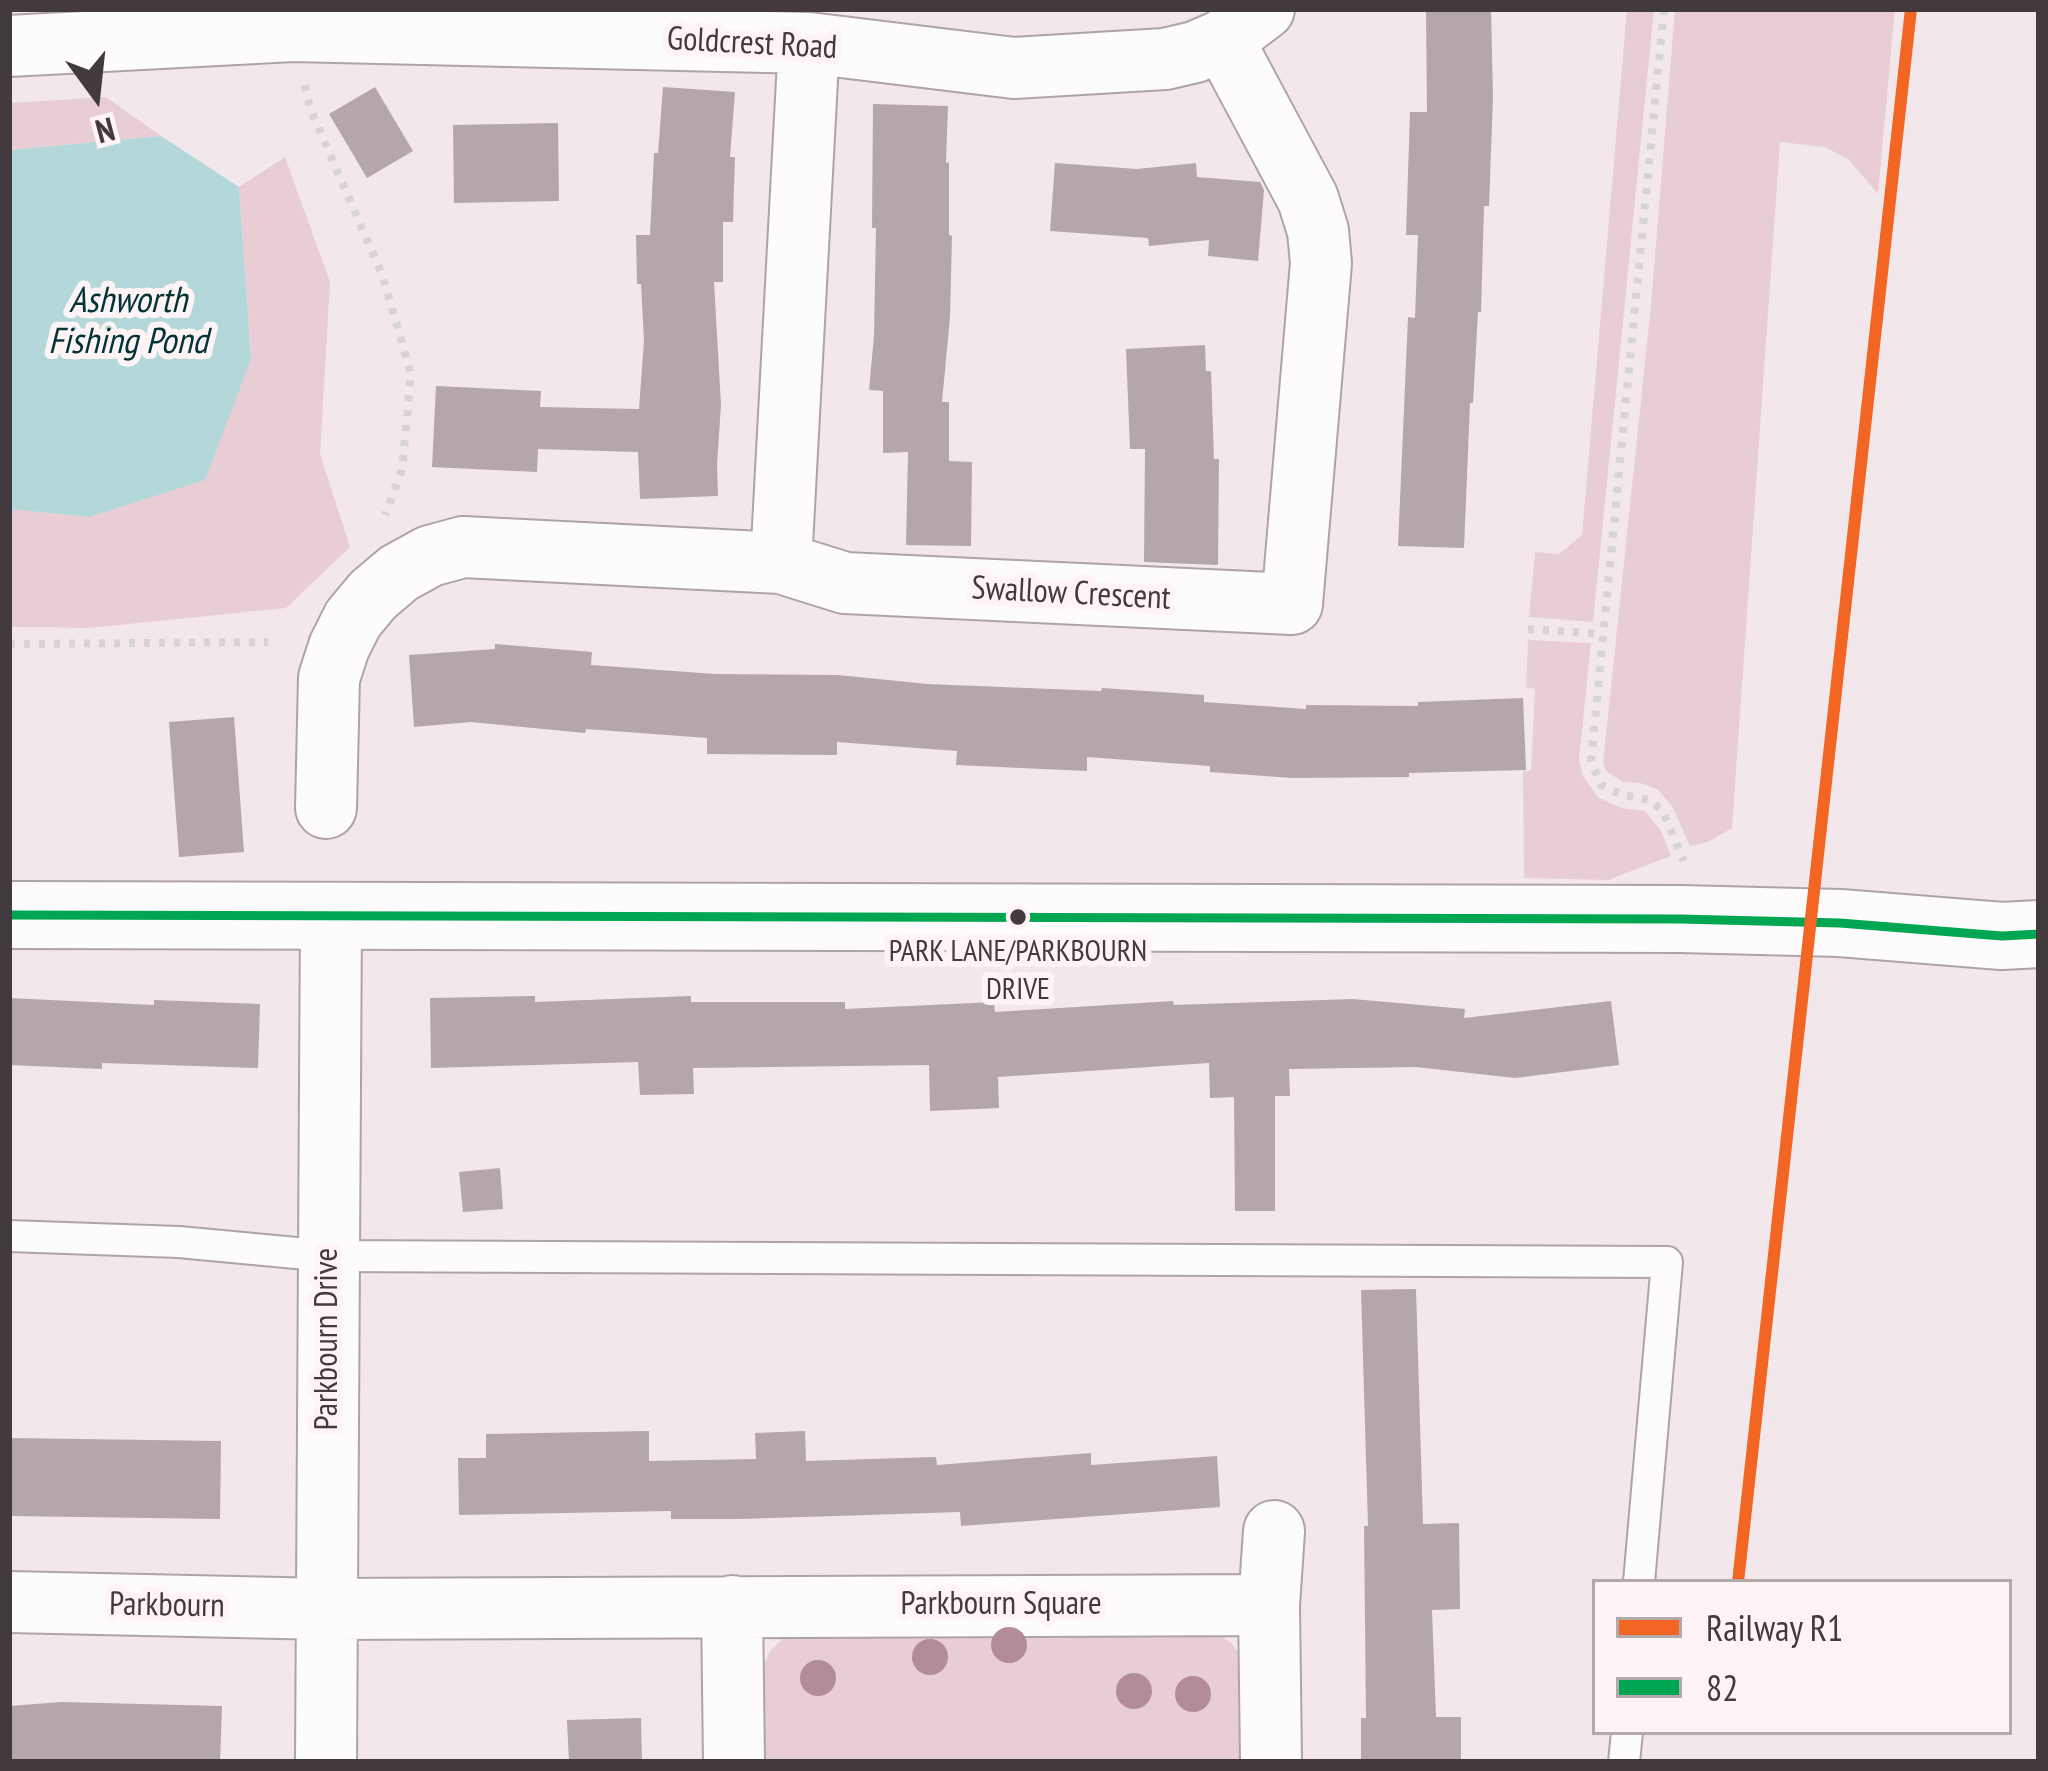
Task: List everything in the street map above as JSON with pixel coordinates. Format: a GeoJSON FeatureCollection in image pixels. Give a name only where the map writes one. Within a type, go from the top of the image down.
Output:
{"type":"FeatureCollection","features":[{"type":"Feature","properties":{"kind":"street","name":"Goldcrest Road"},"geometry":{"type":"LineString","coordinates":[[9,46],[293,31],[809,43],[1014,68],[1165,59],[1195,52],[1243,25]]}},
{"type":"Feature","properties":{"kind":"street","name":"Swallow Crescent"},"geometry":{"type":"LineString","coordinates":[[326,808],[292,664],[339,647],[353,620],[400,573],[430,556],[463,548],[781,563],[845,583],[1292,604],[1322,263],[1308,199],[1243,25]]}},
{"type":"Feature","properties":{"kind":"street"},"geometry":{"type":"LineString","coordinates":[[781,563],[809,43]]}},
{"type":"Feature","properties":{"kind":"street"},"geometry":{"type":"LineString","coordinates":[[9,915],[1709,919],[2002,936],[2039,934]]}},
{"type":"Feature","properties":{"kind":"street","name":"Parkbourn Drive"},"geometry":{"type":"LineString","coordinates":[[326,1762],[331,915]]}},
{"type":"Feature","properties":{"kind":"street"},"geometry":{"type":"LineString","coordinates":[[1271,1762],[1269,1605],[1274,1531]]}},
{"type":"Feature","properties":{"kind":"street","name":"Parkbourn"},"geometry":{"type":"LineString","coordinates":[[9,1602],[326,1610]]}},
{"type":"Feature","properties":{"kind":"street","name":"Parkbourn Square"},"geometry":{"type":"LineString","coordinates":[[326,1610],[1269,1605]]}},
{"type":"Feature","properties":{"kind":"street"},"geometry":{"type":"LineString","coordinates":[[732,1606],[734,1762]]}},
{"type":"Feature","properties":{"kind":"lane"},"geometry":{"type":"LineString","coordinates":[[9,1236],[179,1242],[328,1256],[1667,1262],[1640,1579]]}},
{"type":"Feature","properties":{"kind":"path"},"geometry":{"type":"LineString","coordinates":[[1664,9],[1591,760],[1601,785],[1651,800],[1663,812],[1709,919]]}},
{"type":"Feature","properties":{"kind":"path"},"geometry":{"type":"LineString","coordinates":[[293,31],[310,108],[383,277],[411,374],[402,470],[370,555],[374,595]]}},
{"type":"Feature","properties":{"kind":"path"},"geometry":{"type":"LineString","coordinates":[[1528,629],[1602,634]]}},
{"type":"Feature","properties":{"kind":"path"},"geometry":{"type":"LineString","coordinates":[[9,644],[292,664]]}},
{"type":"Feature","properties":{"kind":"shaded area"},"geometry":{"type":"Polygon","coordinates":[[[1627,9],[1654,9],[1593,622],[1529,617],[1535,552],[1559,554],[1582,535],[1627,9]]]}},
{"type":"Feature","properties":{"kind":"shaded area"},"geometry":{"type":"Polygon","coordinates":[[[1675,9],[1895,9],[1878,194],[1849,160],[1825,147],[1780,142],[1732,828],[1690,846],[1672,806],[1657,789],[1623,782],[1606,771],[1603,763],[1651,305],[1675,9]]]}},
{"type":"Feature","properties":{"kind":"shaded area"},"geometry":{"type":"Polygon","coordinates":[[[106,97],[161,136],[9,150],[9,103],[106,97]]]}},
{"type":"Feature","properties":{"kind":"shaded area"},"geometry":{"type":"Polygon","coordinates":[[[285,157],[330,282],[320,454],[350,547],[286,608],[89,628],[9,627],[9,509],[89,517],[251,359],[239,187],[285,157]]]}},
{"type":"Feature","properties":{"kind":"shaded area"},"geometry":{"type":"Polygon","coordinates":[[[1528,640],[1591,643],[1579,759],[1583,776],[1598,797],[1621,808],[1645,811],[1661,831],[1671,856],[1608,880],[1524,878],[1523,771],[1531,771],[1535,689],[1526,687],[1528,640]]]}},
{"type":"Feature","properties":{"kind":"shaded area"},"geometry":{"type":"Polygon","coordinates":[[[1215,1631],[1245,1661],[1252,1762],[757,1762],[761,1671],[770,1651],[786,1636],[1215,1631]]]}},
{"type":"Feature","properties":{"kind":"water","name":"Ashworth Fishing Pond"},"geometry":{"type":"Polygon","coordinates":[[[161,136],[239,187],[251,359],[205,480],[89,517],[9,509],[9,150],[161,136]]]}},
{"type":"Feature","properties":{"kind":"building"},"geometry":{"type":"Polygon","coordinates":[[[1426,9],[1491,9],[1489,206],[1484,206],[1464,548],[1398,546],[1408,317],[1415,318],[1418,235],[1406,235],[1410,112],[1427,112],[1426,9]]]}},
{"type":"Feature","properties":{"kind":"building"},"geometry":{"type":"Polygon","coordinates":[[[375,87],[413,151],[367,178],[329,114],[375,87]]]}},
{"type":"Feature","properties":{"kind":"building"},"geometry":{"type":"Polygon","coordinates":[[[663,87],[735,92],[730,157],[735,157],[733,222],[723,222],[723,282],[714,282],[721,405],[718,496],[640,499],[638,452],[538,449],[537,472],[432,467],[436,386],[541,391],[540,407],[639,409],[644,341],[636,235],[650,235],[663,87]]]}},
{"type":"Feature","properties":{"kind":"building"},"geometry":{"type":"Polygon","coordinates":[[[873,104],[948,106],[946,163],[952,236],[942,402],[949,402],[949,461],[972,462],[971,546],[906,545],[908,452],[883,453],[883,391],[869,390],[876,228],[872,228],[873,104]]]}},
{"type":"Feature","properties":{"kind":"building"},"geometry":{"type":"Polygon","coordinates":[[[558,123],[559,201],[454,203],[453,125],[558,123]]]}},
{"type":"Feature","properties":{"kind":"building"},"geometry":{"type":"Polygon","coordinates":[[[1055,163],[1137,169],[1196,163],[1197,177],[1260,182],[1264,190],[1258,261],[1208,256],[1209,240],[1149,246],[1148,238],[1050,231],[1055,163]]]}},
{"type":"Feature","properties":{"kind":"building"},"geometry":{"type":"Polygon","coordinates":[[[1205,345],[1206,371],[1211,371],[1214,459],[1219,459],[1218,565],[1144,562],[1145,449],[1130,449],[1126,349],[1205,345]]]}},
{"type":"Feature","properties":{"kind":"building"},"geometry":{"type":"Polygon","coordinates":[[[495,644],[592,652],[591,665],[715,674],[838,675],[928,684],[1102,688],[1306,709],[1306,705],[1418,706],[1418,702],[1523,698],[1526,770],[1292,778],[1087,757],[1087,771],[956,765],[957,751],[837,742],[837,755],[707,754],[707,738],[471,722],[414,727],[409,655],[495,649],[495,644]]]}},
{"type":"Feature","properties":{"kind":"building"},"geometry":{"type":"Polygon","coordinates":[[[234,717],[244,852],[179,857],[169,722],[234,717]]]}},
{"type":"Feature","properties":{"kind":"building"},"geometry":{"type":"Polygon","coordinates":[[[535,996],[535,1002],[691,996],[691,1002],[845,1002],[845,1009],[994,1002],[995,1012],[1173,1001],[1174,1005],[1353,999],[1465,1009],[1464,1018],[1611,1001],[1619,1065],[1515,1078],[1416,1067],[1289,1069],[1290,1096],[1275,1096],[1275,1211],[1235,1211],[1234,1097],[1210,1098],[1209,1063],[998,1077],[999,1108],[930,1111],[929,1065],[693,1068],[694,1094],[640,1095],[638,1062],[431,1068],[430,998],[535,996]]]}},
{"type":"Feature","properties":{"kind":"building"},"geometry":{"type":"Polygon","coordinates":[[[9,998],[260,1004],[258,1068],[9,1065],[9,998]]]}},
{"type":"Feature","properties":{"kind":"building"},"geometry":{"type":"Polygon","coordinates":[[[500,1168],[503,1209],[463,1212],[459,1172],[500,1168]]]}},
{"type":"Feature","properties":{"kind":"building"},"geometry":{"type":"Polygon","coordinates":[[[1416,1289],[1423,1524],[1459,1523],[1460,1609],[1432,1610],[1436,1717],[1461,1717],[1461,1762],[1361,1762],[1361,1718],[1366,1718],[1364,1526],[1368,1526],[1361,1290],[1416,1289]]]}},
{"type":"Feature","properties":{"kind":"building"},"geometry":{"type":"Polygon","coordinates":[[[649,1431],[649,1461],[756,1459],[755,1433],[805,1431],[806,1461],[936,1457],[937,1465],[1091,1453],[1091,1465],[1217,1456],[1220,1507],[961,1526],[960,1512],[741,1519],[671,1519],[671,1511],[459,1515],[458,1458],[486,1458],[486,1434],[649,1431]]]}},
{"type":"Feature","properties":{"kind":"building"},"geometry":{"type":"Polygon","coordinates":[[[9,1438],[221,1441],[220,1519],[9,1516],[9,1438]]]}},
{"type":"Feature","properties":{"kind":"building"},"geometry":{"type":"Polygon","coordinates":[[[61,1702],[222,1706],[220,1762],[9,1762],[9,1706],[61,1702]]]}},
{"type":"Feature","properties":{"kind":"building"},"geometry":{"type":"Polygon","coordinates":[[[641,1718],[642,1762],[569,1762],[567,1720],[641,1718]]]}},
{"type":"Feature","properties":{"kind":"rail line","name":"R1"},"geometry":{"type":"LineString","coordinates":[[1738,1579],[1911,9]]}},
{"type":"Feature","properties":{"kind":"transit line","name":"82"},"geometry":{"type":"LineString","coordinates":[[9,915],[1680,919],[2039,934]]}},
{"type":"Feature","properties":{"kind":"place","name":"PARK LANE/PARKBOURN DRIVE"},"geometry":{"type":"Point","coordinates":[1018,917]}}]}
